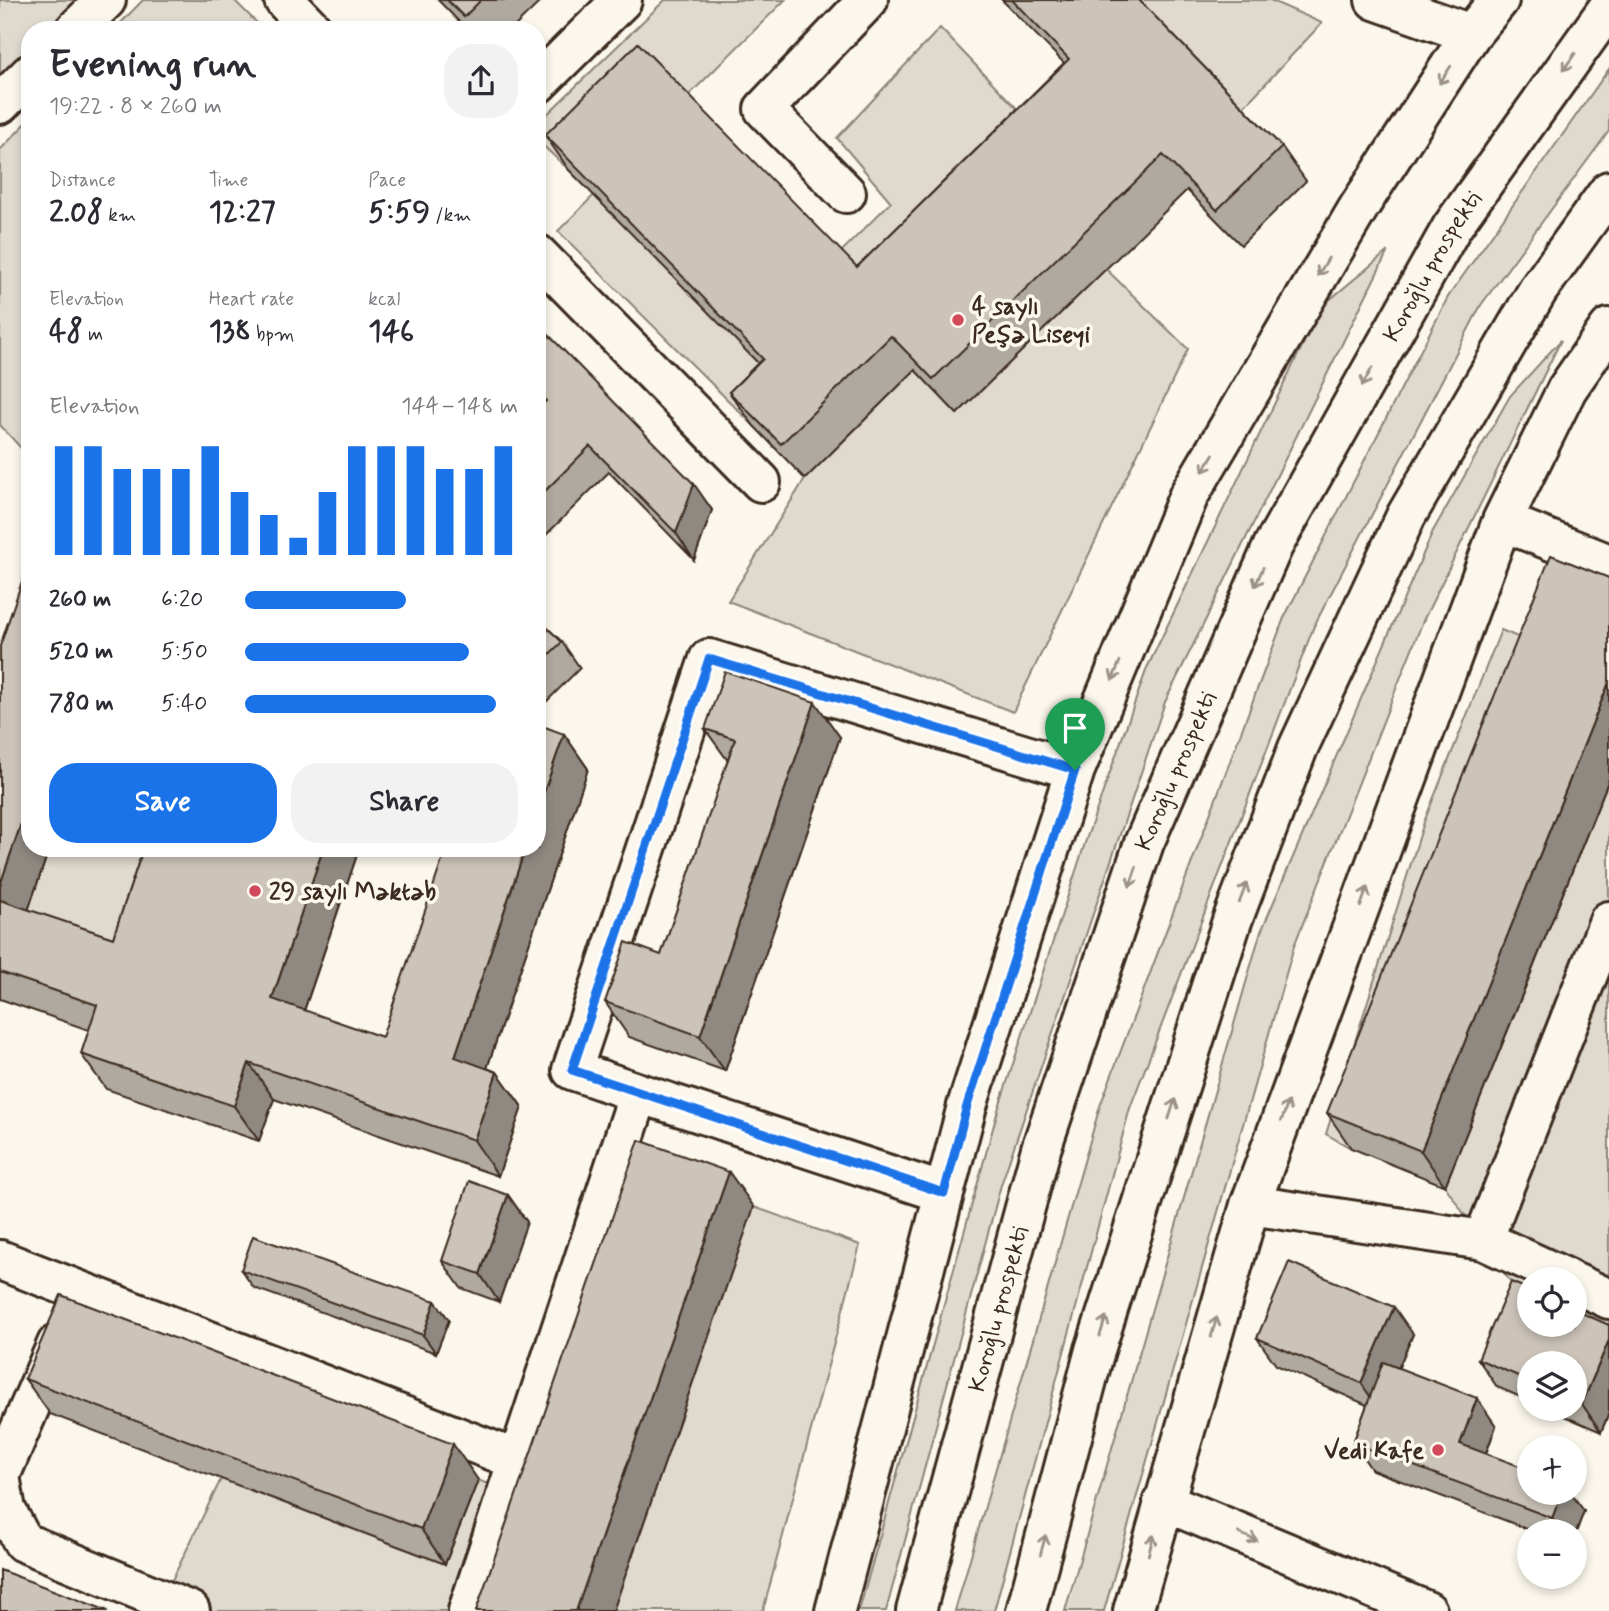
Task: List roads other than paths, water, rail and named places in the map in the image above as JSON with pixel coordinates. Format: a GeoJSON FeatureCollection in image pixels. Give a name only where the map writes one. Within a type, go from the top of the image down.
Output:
{"type":"FeatureCollection","features":[{"type":"Feature","properties":{"kind":"street"},"geometry":{"type":"LineString","coordinates":[[84,21],[106,0]]}},
{"type":"Feature","properties":{"kind":"street"},"geometry":{"type":"LineString","coordinates":[[284,0],[304,21]]}},
{"type":"Feature","properties":{"kind":"street"},"geometry":{"type":"LineString","coordinates":[[546,74],[622,0]]}},
{"type":"Feature","properties":{"kind":"street"},"geometry":{"type":"LineString","coordinates":[[846,193],[764,110],[868,0]]}},
{"type":"Feature","properties":{"kind":"street"},"geometry":{"type":"LineString","coordinates":[[1376,0],[1471,34]]}},
{"type":"Feature","properties":{"kind":"street"},"geometry":{"type":"LineString","coordinates":[[835,1611],[967,1106],[1075,770],[1189,495],[1359,207],[1471,34],[1499,0]]}},
{"type":"Feature","properties":{"kind":"street","name":"Koroğlu prospekti"},"geometry":{"type":"LineString","coordinates":[[916,1611],[1041,1149],[1144,843],[1273,546],[1452,227],[1609,7]]}},
{"type":"Feature","properties":{"kind":"street"},"geometry":{"type":"LineString","coordinates":[[0,104],[21,84]]}},
{"type":"Feature","properties":{"kind":"street"},"geometry":{"type":"LineString","coordinates":[[1026,1611],[1099,1337],[1232,920],[1298,748],[1406,516],[1538,290],[1609,191]]}},
{"type":"Feature","properties":{"kind":"street"},"geometry":{"type":"LineString","coordinates":[[546,263],[761,482]]}},
{"type":"Feature","properties":{"kind":"street"},"geometry":{"type":"LineString","coordinates":[[1133,1611],[1250,1205],[1502,521],[1567,389],[1609,328]]}},
{"type":"Feature","properties":{"kind":"street"},"geometry":{"type":"LineString","coordinates":[[1502,521],[1609,564]]}},
{"type":"Feature","properties":{"kind":"street"},"geometry":{"type":"LineString","coordinates":[[944,1193],[572,1070],[709,659],[1075,770]]}},
{"type":"Feature","properties":{"kind":"street"},"geometry":{"type":"LineString","coordinates":[[1483,1240],[1609,921]]}},
{"type":"Feature","properties":{"kind":"street"},"geometry":{"type":"LineString","coordinates":[[468,1611],[639,1093]]}},
{"type":"Feature","properties":{"kind":"street"},"geometry":{"type":"LineString","coordinates":[[1250,1205],[1483,1240],[1542,1267]]}},
{"type":"Feature","properties":{"kind":"street"},"geometry":{"type":"LineString","coordinates":[[0,1260],[517,1460]]}},
{"type":"Feature","properties":{"kind":"street"},"geometry":{"type":"LineString","coordinates":[[1587,1288],[1609,1298]]}},
{"type":"Feature","properties":{"kind":"street"},"geometry":{"type":"LineString","coordinates":[[79,1291],[0,1476],[6,1510],[23,1542],[190,1611]]}},
{"type":"Feature","properties":{"kind":"street"},"geometry":{"type":"LineString","coordinates":[[1163,1501],[1427,1611]]}},
{"type":"Feature","properties":{"kind":"place","name":"4 saylı Peşə Liseyi"},"geometry":{"type":"Point","coordinates":[958,320]}},
{"type":"Feature","properties":{"kind":"place","name":"29 saylı Məktəb"},"geometry":{"type":"Point","coordinates":[255,891]}},
{"type":"Feature","properties":{"kind":"place","name":"Vedi Kafe"},"geometry":{"type":"Point","coordinates":[1438,1450]}}]}
